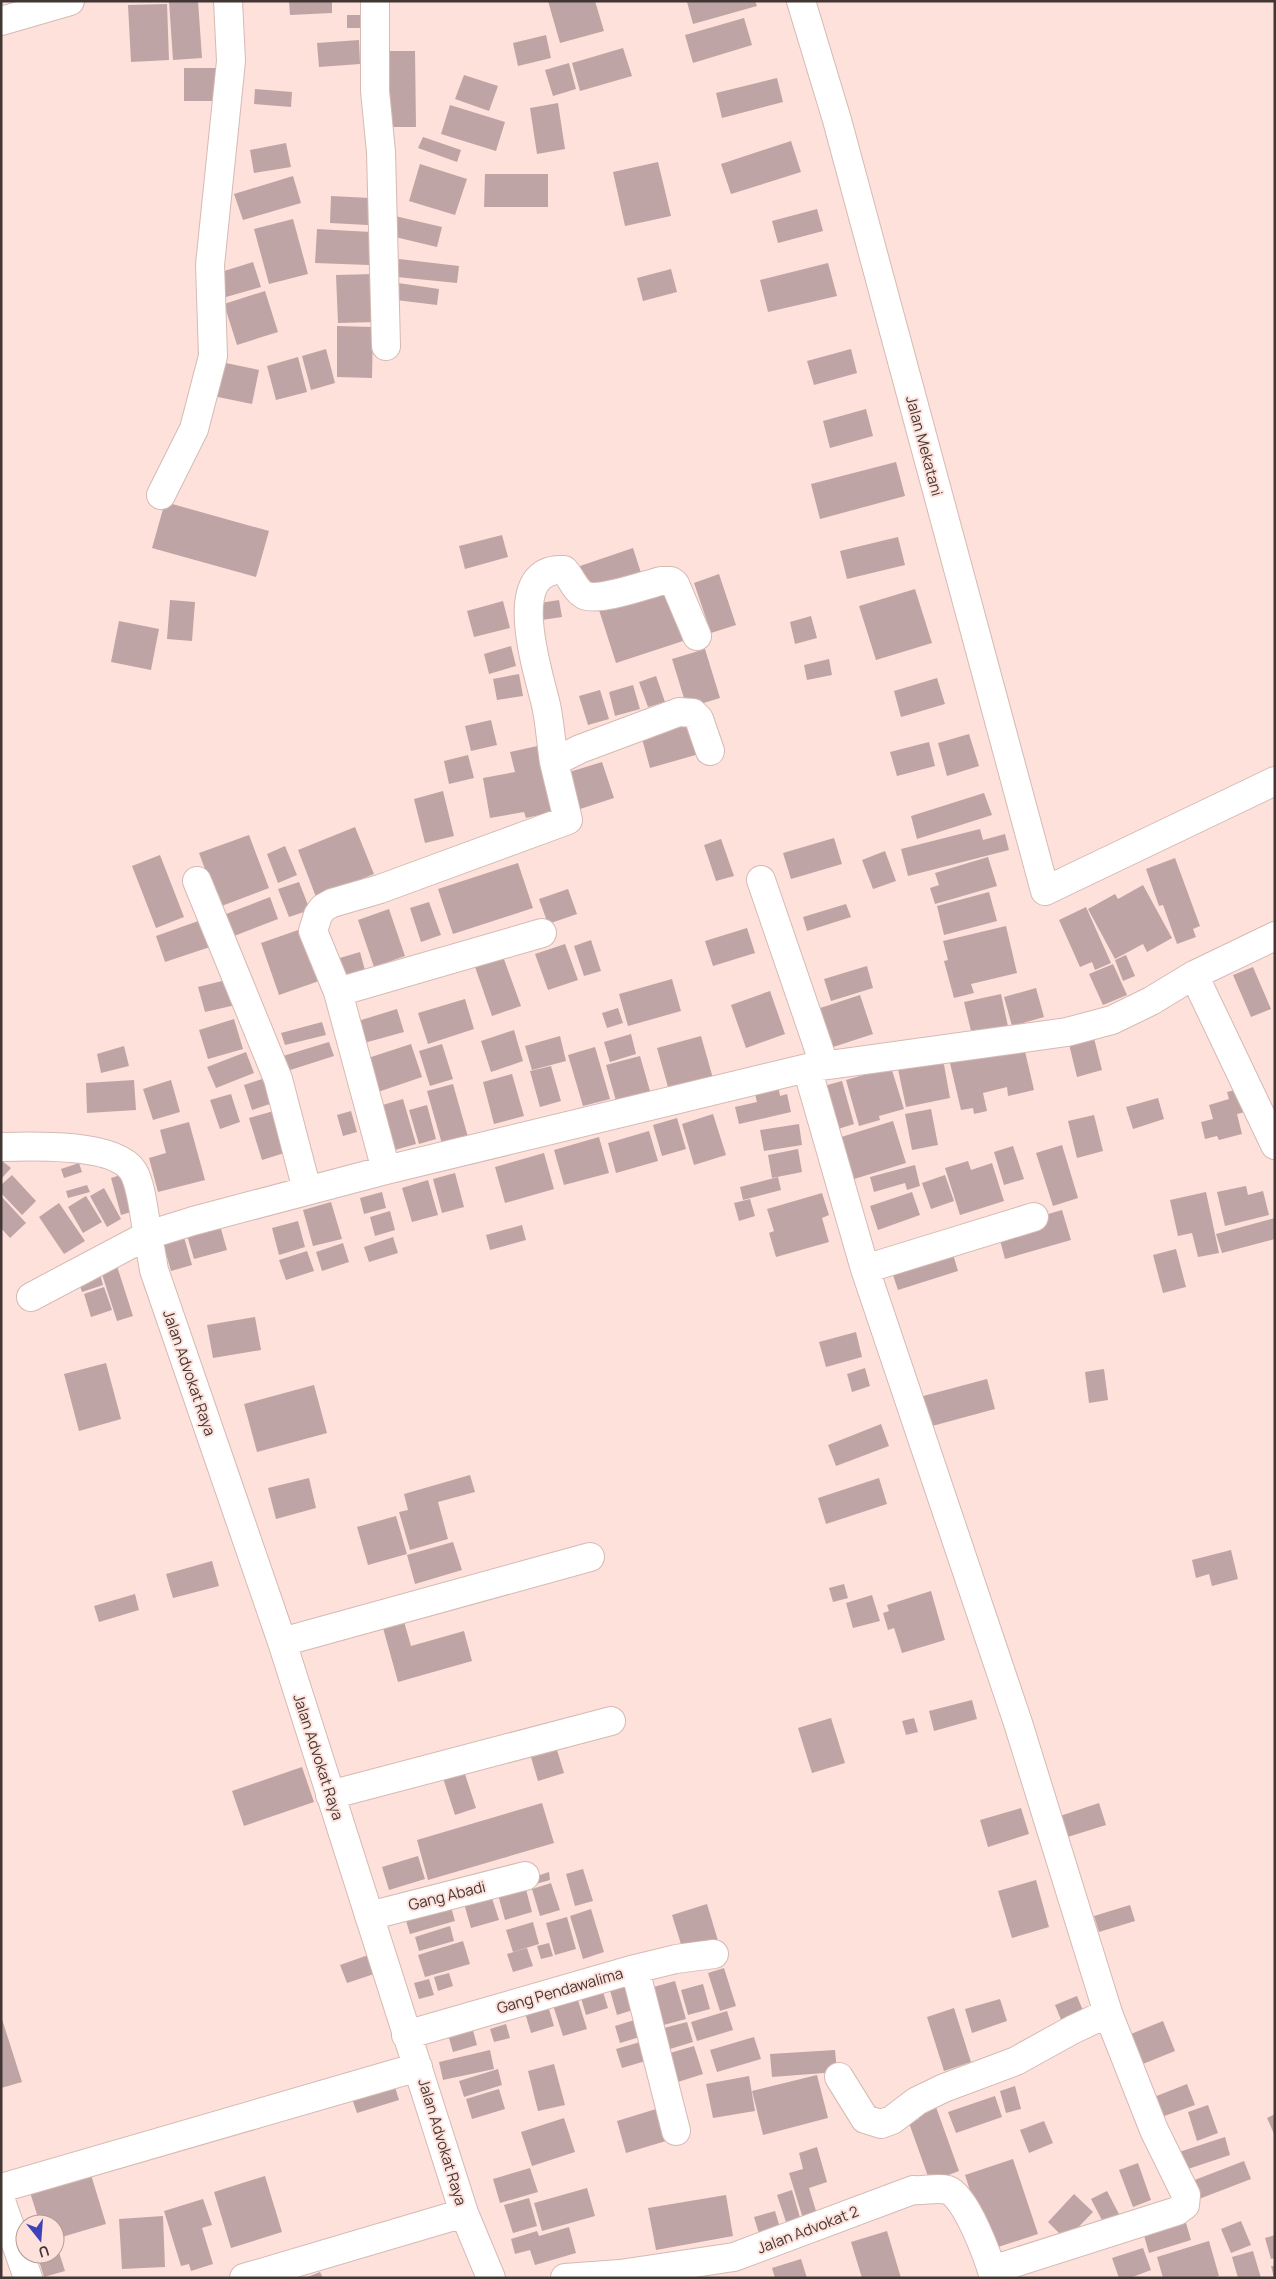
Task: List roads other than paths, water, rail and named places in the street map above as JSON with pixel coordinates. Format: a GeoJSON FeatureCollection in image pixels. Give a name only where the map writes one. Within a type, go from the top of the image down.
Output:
{"type":"FeatureCollection","features":[{"type":"Feature","properties":{"kind":"street"},"geometry":{"type":"LineString","coordinates":[[1,21],[70,1]]}},
{"type":"Feature","properties":{"kind":"street"},"geometry":{"type":"LineString","coordinates":[[161,495],[194,429],[213,356],[210,265],[231,61],[228,1]]}},
{"type":"Feature","properties":{"kind":"street"},"geometry":{"type":"LineString","coordinates":[[375,1],[375,90],[381,152],[386,346]]}},
{"type":"Feature","properties":{"kind":"street","name":"Jalan Mekatani"},"geometry":{"type":"LineString","coordinates":[[801,1],[837,120],[1045,890],[1275,781]]}},
{"type":"Feature","properties":{"kind":"street"},"geometry":{"type":"LineString","coordinates":[[386,1170],[338,992],[313,931],[318,915],[323,908],[332,903],[380,889],[568,820],[554,762],[546,707],[531,637],[528,611],[530,593],[537,580],[548,573],[564,570],[578,589],[583,594],[589,596],[603,596],[661,581],[671,581],[675,584],[697,636]]}},
{"type":"Feature","properties":{"kind":"street"},"geometry":{"type":"LineString","coordinates":[[554,762],[580,749],[679,712],[693,713],[699,720],[710,751]]}},
{"type":"Feature","properties":{"kind":"street"},"geometry":{"type":"LineString","coordinates":[[761,880],[815,1066],[865,1268],[1018,1723],[1108,2014],[1154,2130],[1186,2195],[1185,2205],[1177,2211],[993,2274]]}},
{"type":"Feature","properties":{"kind":"street"},"geometry":{"type":"LineString","coordinates":[[197,881],[278,1080],[307,1190]]}},
{"type":"Feature","properties":{"kind":"street"},"geometry":{"type":"LineString","coordinates":[[338,992],[542,933]]}},
{"type":"Feature","properties":{"kind":"street"},"geometry":{"type":"LineString","coordinates":[[31,1297],[148,1235],[307,1190],[815,1066],[1067,1032],[1112,1020],[1151,1001],[1194,975],[1275,936]]}},
{"type":"Feature","properties":{"kind":"street"},"geometry":{"type":"LineString","coordinates":[[1194,975],[1275,1145]]}},
{"type":"Feature","properties":{"kind":"street","name":"Jalan Advokat Raya"},"geometry":{"type":"LineString","coordinates":[[1,1147],[60,1146],[103,1154],[125,1162],[134,1174],[154,1270],[282,1642],[464,2213],[491,2278]]}},
{"type":"Feature","properties":{"kind":"street"},"geometry":{"type":"LineString","coordinates":[[865,1268],[1034,1217]]}},
{"type":"Feature","properties":{"kind":"street"},"geometry":{"type":"LineString","coordinates":[[282,1642],[590,1557]]}},
{"type":"Feature","properties":{"kind":"street"},"geometry":{"type":"LineString","coordinates":[[330,1796],[610,1721]]}},
{"type":"Feature","properties":{"kind":"street","name":"Gang Abadi"},"geometry":{"type":"LineString","coordinates":[[369,1916],[525,1876]]}},
{"type":"Feature","properties":{"kind":"street","name":"Gang Pendawalima"},"geometry":{"type":"LineString","coordinates":[[406,2035],[635,1969],[676,1959],[714,1954]]}},
{"type":"Feature","properties":{"kind":"street"},"geometry":{"type":"LineString","coordinates":[[635,1969],[676,2131]]}},
{"type":"Feature","properties":{"kind":"street"},"geometry":{"type":"LineString","coordinates":[[839,2077],[865,2119],[881,2124],[892,2120],[917,2101],[944,2088],[1016,2061],[1072,2030],[1108,2014]]}},
{"type":"Feature","properties":{"kind":"street"},"geometry":{"type":"LineString","coordinates":[[1,2188],[418,2067]]}},
{"type":"Feature","properties":{"kind":"street","name":"Jalan Advokat 2"},"geometry":{"type":"LineString","coordinates":[[565,2278],[620,2274],[734,2257],[914,2190],[938,2188],[950,2190],[964,2204],[993,2274]]}},
{"type":"Feature","properties":{"kind":"street"},"geometry":{"type":"LineString","coordinates":[[1,2201],[28,2278]]}},
{"type":"Feature","properties":{"kind":"street"},"geometry":{"type":"LineString","coordinates":[[244,2278],[464,2213]]}}]}
